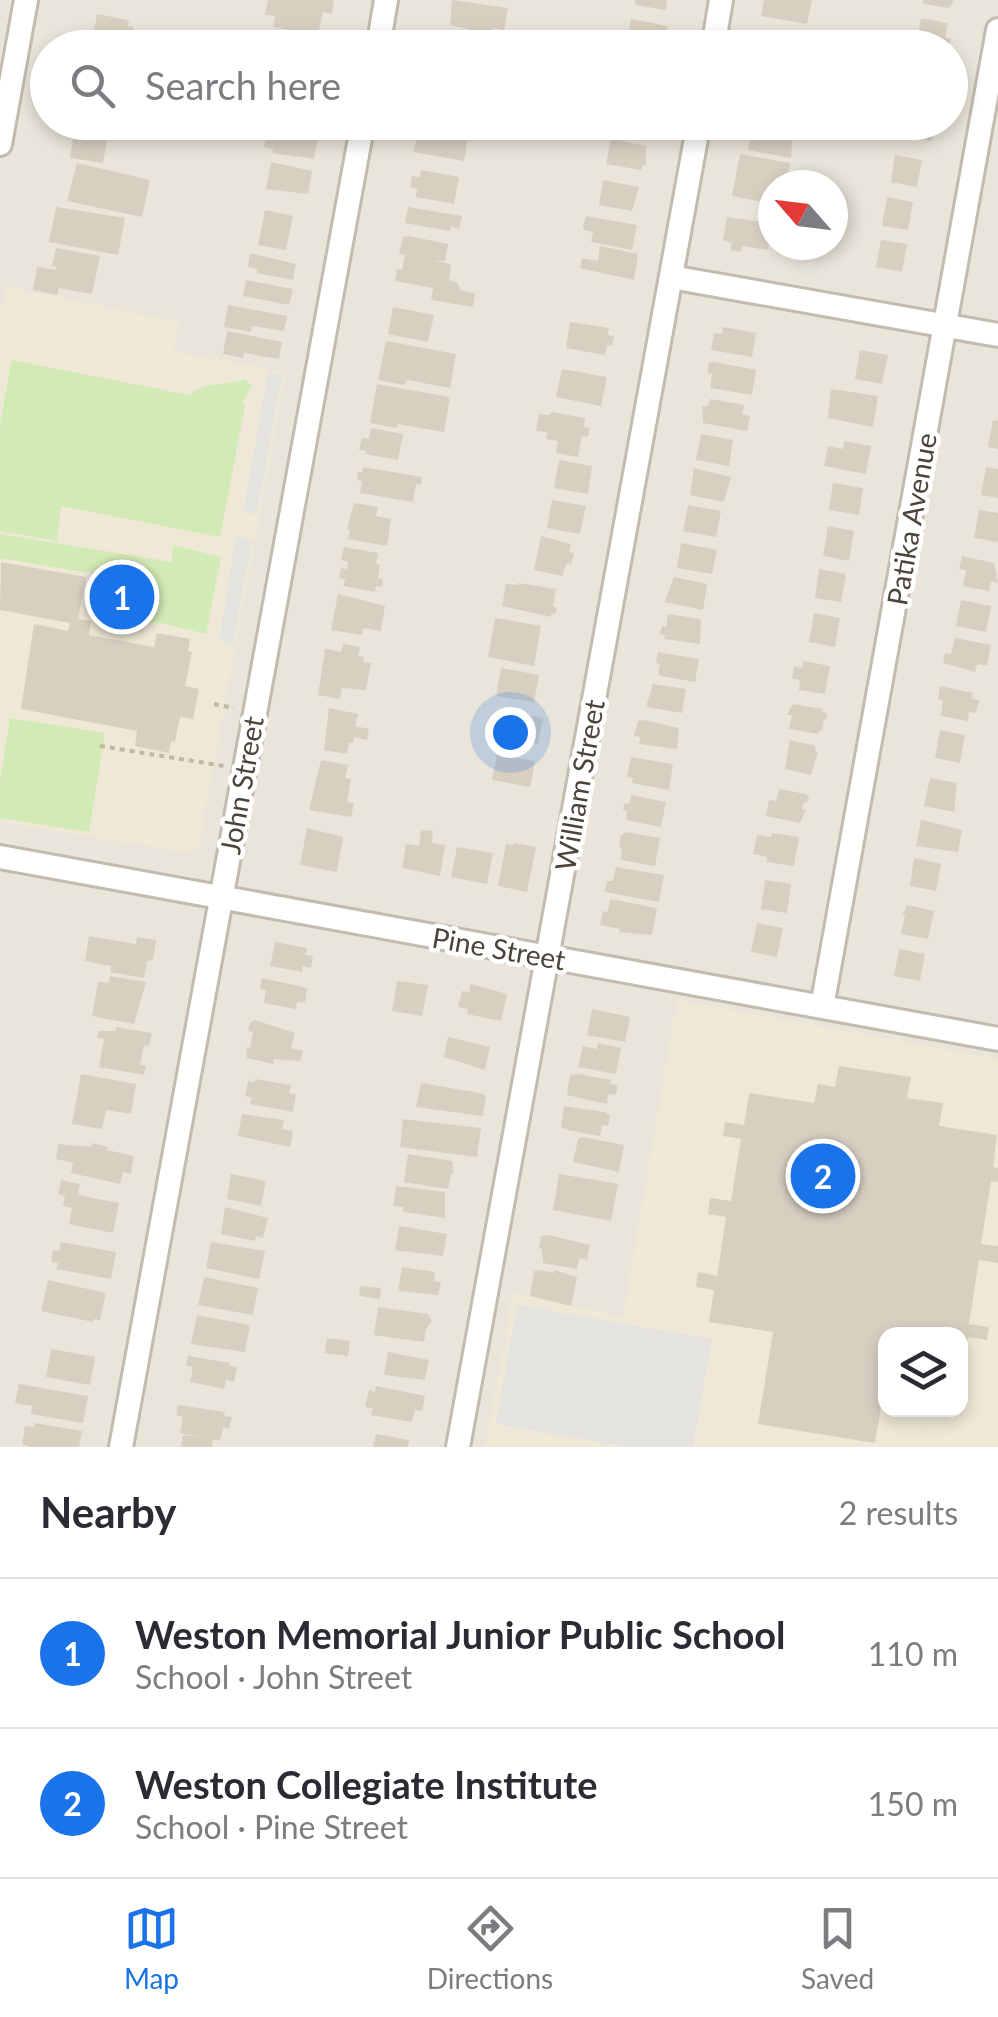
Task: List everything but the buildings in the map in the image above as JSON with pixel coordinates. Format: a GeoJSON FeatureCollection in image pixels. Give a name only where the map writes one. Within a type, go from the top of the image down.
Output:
{"type":"FeatureCollection","features":[{"type":"Feature","properties":{"kind":"street"},"geometry":{"type":"LineString","coordinates":[[0,144],[26,0]]}},
{"type":"Feature","properties":{"kind":"street"},"geometry":{"type":"LineString","coordinates":[[381,30],[386,0]]}},
{"type":"Feature","properties":{"kind":"street"},"geometry":{"type":"LineString","coordinates":[[716,30],[721,0]]}},
{"type":"Feature","properties":{"kind":"street","name":"Patika Avenue"},"geometry":{"type":"LineString","coordinates":[[822,1007],[998,30]]}},
{"type":"Feature","properties":{"kind":"street","name":"John Street"},"geometry":{"type":"LineString","coordinates":[[121,1447],[361,140]]}},
{"type":"Feature","properties":{"kind":"street","name":"William Street"},"geometry":{"type":"LineString","coordinates":[[458,1447],[696,140]]}},
{"type":"Feature","properties":{"kind":"street"},"geometry":{"type":"LineString","coordinates":[[672,277],[998,335]]}},
{"type":"Feature","properties":{"kind":"street","name":"Pine Street"},"geometry":{"type":"LineString","coordinates":[[0,857],[998,1039]]}},
{"type":"Feature","properties":{"kind":"path"},"geometry":{"type":"LineString","coordinates":[[214,704],[236,708]]}},
{"type":"Feature","properties":{"kind":"path"},"geometry":{"type":"LineString","coordinates":[[100,746],[224,766]]}},
{"type":"Feature","properties":{"kind":"shaded area"},"geometry":{"type":"Polygon","coordinates":[[[0,0],[998,0],[998,1447],[0,1447],[0,0]]]}},
{"type":"Feature","properties":{"kind":"shaded area"},"geometry":{"type":"Polygon","coordinates":[[[5,286],[179,322],[173,351],[286,372],[197,854],[0,822],[0,316],[5,286]]]}},
{"type":"Feature","properties":{"kind":"shaded area"},"geometry":{"type":"Polygon","coordinates":[[[268,373],[282,375],[257,514],[243,512],[268,373]]]}},
{"type":"Feature","properties":{"kind":"shaded area"},"geometry":{"type":"Polygon","coordinates":[[[236,537],[252,540],[233,644],[219,641],[236,537]]]}},
{"type":"Feature","properties":{"kind":"shaded area"},"geometry":{"type":"Polygon","coordinates":[[[677,1000],[998,1059],[998,1447],[485,1447],[513,1293],[623,1317],[677,1000]]]}},
{"type":"Feature","properties":{"kind":"shaded area"},"geometry":{"type":"Polygon","coordinates":[[[517,1305],[712,1339],[693,1447],[626,1447],[496,1424],[517,1305]]]}},
{"type":"Feature","properties":{"kind":"green space"},"geometry":{"type":"Polygon","coordinates":[[[12,360],[189,395],[204,387],[245,379],[252,386],[241,404],[245,405],[220,537],[61,506],[57,541],[0,531],[0,424],[12,360]]]}},
{"type":"Feature","properties":{"kind":"green space"},"geometry":{"type":"Polygon","coordinates":[[[0,534],[172,562],[173,545],[221,557],[206,634],[158,622],[139,626],[90,612],[97,574],[0,558],[0,534]]]}},
{"type":"Feature","properties":{"kind":"green space"},"geometry":{"type":"Polygon","coordinates":[[[10,718],[105,733],[89,832],[0,818],[0,782],[10,718]]]}},
{"type":"Feature","properties":{"kind":"place","name":"Weston Memorial Junior Public School"},"geometry":{"type":"Point","coordinates":[122,597]}},
{"type":"Feature","properties":{"kind":"place","name":"Weston Collegiate Institute"},"geometry":{"type":"Point","coordinates":[823,1176]}}]}
